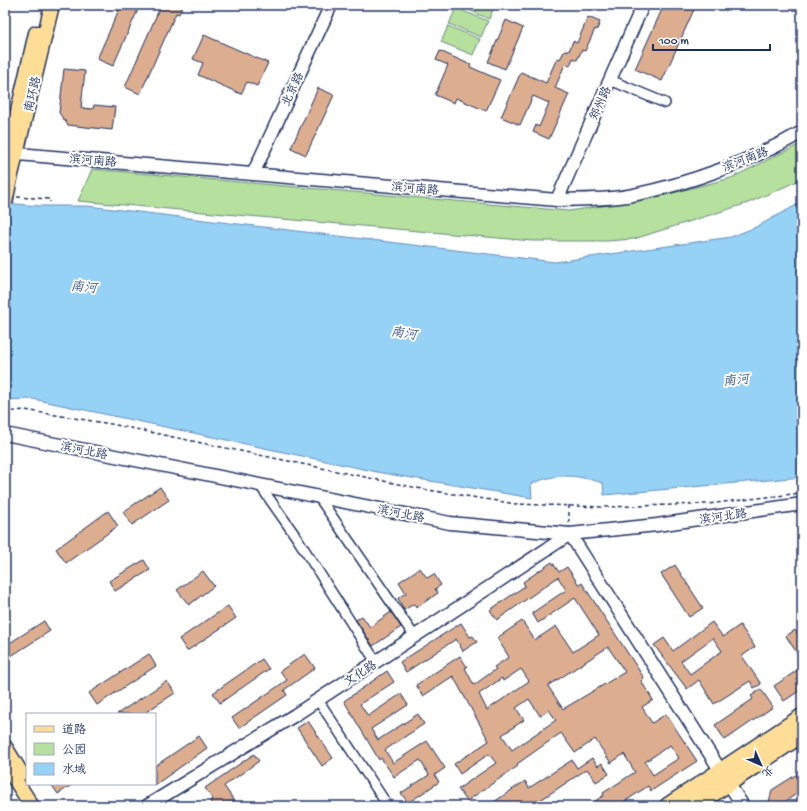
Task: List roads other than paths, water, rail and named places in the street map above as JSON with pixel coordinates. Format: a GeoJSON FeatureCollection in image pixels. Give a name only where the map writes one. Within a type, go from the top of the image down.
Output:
{"type":"FeatureCollection","features":[{"type":"Feature","properties":{"kind":"highway"},"geometry":{"type":"LineString","coordinates":[[694,806],[724,777],[802,717]]}},
{"type":"Feature","properties":{"kind":"highway"},"geometry":{"type":"LineString","coordinates":[[668,806],[802,734]]}},
{"type":"Feature","properties":{"kind":"main road"},"geometry":{"type":"LineString","coordinates":[[5,169],[43,5]]}},
{"type":"Feature","properties":{"kind":"main road","name":"南环路"},"geometry":{"type":"LineString","coordinates":[[8,200],[9,183],[18,154],[52,5]]}},
{"type":"Feature","properties":{"kind":"main road"},"geometry":{"type":"LineString","coordinates":[[5,747],[26,780]]}},
{"type":"Feature","properties":{"kind":"main road"},"geometry":{"type":"LineString","coordinates":[[5,764],[32,806]]}},
{"type":"Feature","properties":{"kind":"main road"},"geometry":{"type":"LineString","coordinates":[[29,785],[43,806]]}},
{"type":"Feature","properties":{"kind":"street","name":"北京路"},"geometry":{"type":"LineString","coordinates":[[253,174],[332,5]]}},
{"type":"Feature","properties":{"kind":"street","name":"郑州路"},"geometry":{"type":"LineString","coordinates":[[557,200],[643,5]]}},
{"type":"Feature","properties":{"kind":"street"},"geometry":{"type":"LineString","coordinates":[[610,80],[665,103]]}},
{"type":"Feature","properties":{"kind":"street","name":"滨河南路"},"geometry":{"type":"LineString","coordinates":[[18,154],[557,200],[632,195],[683,182],[778,146],[802,132]]}},
{"type":"Feature","properties":{"kind":"street","name":"滨河北路"},"geometry":{"type":"LineString","coordinates":[[5,434],[450,523],[570,534],[657,525],[802,504]]}},
{"type":"Feature","properties":{"kind":"street"},"geometry":{"type":"LineString","coordinates":[[259,484],[297,538],[376,662]]}},
{"type":"Feature","properties":{"kind":"street"},"geometry":{"type":"LineString","coordinates":[[318,496],[415,637]]}},
{"type":"Feature","properties":{"kind":"street"},"geometry":{"type":"LineString","coordinates":[[570,534],[743,806]]}},
{"type":"Feature","properties":{"kind":"street","name":"文化路"},"geometry":{"type":"LineString","coordinates":[[147,806],[318,700],[570,534]]}},
{"type":"Feature","properties":{"kind":"street"},"geometry":{"type":"LineString","coordinates":[[318,700],[388,806]]}},
{"type":"Feature","properties":{"kind":"water","name":"南河"},"geometry":{"type":"Polygon","coordinates":[[[802,202],[802,477],[604,495],[603,483],[584,478],[559,476],[531,484],[532,498],[382,473],[33,399],[5,400],[5,203],[40,206],[88,206],[555,262],[731,237],[756,227],[802,202]]]}}]}
